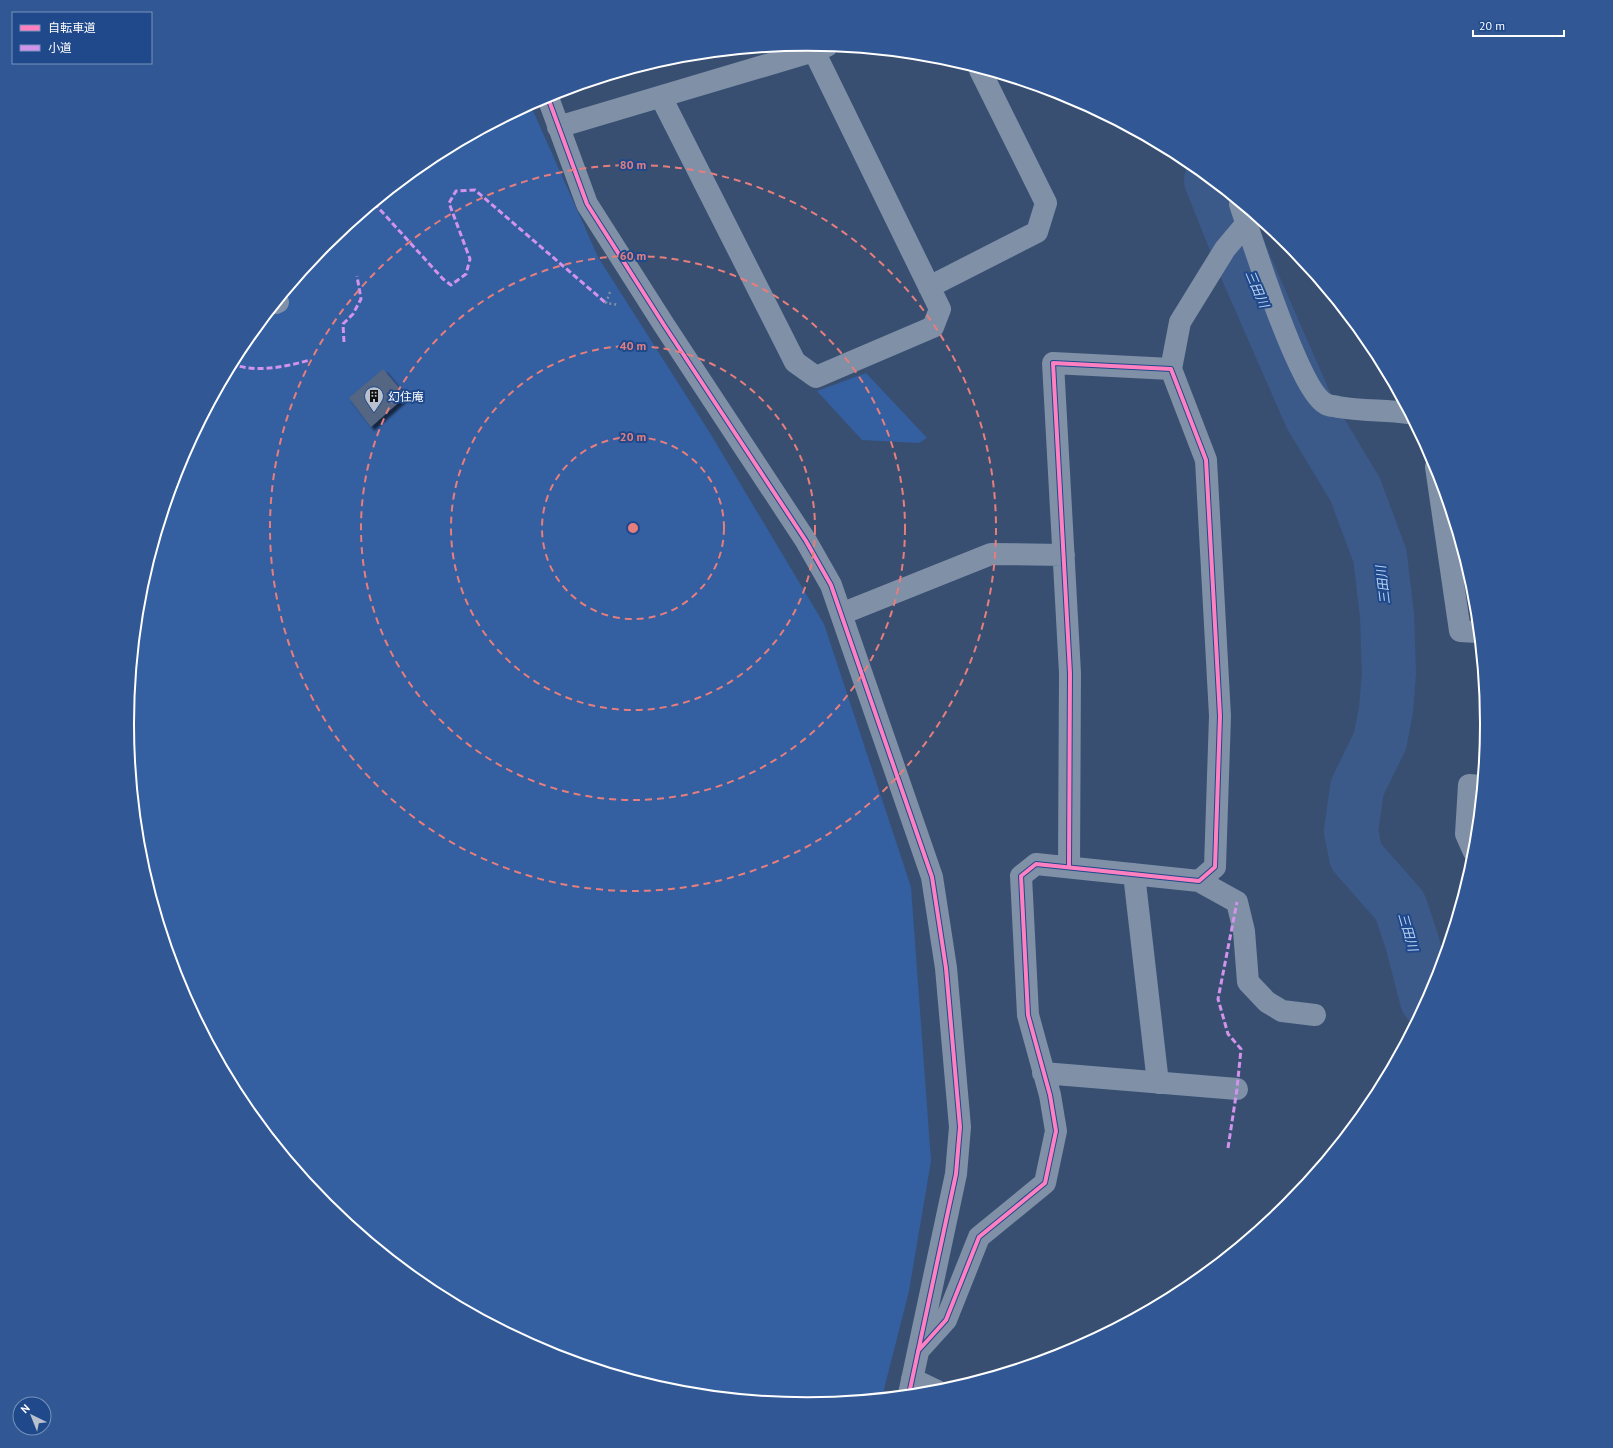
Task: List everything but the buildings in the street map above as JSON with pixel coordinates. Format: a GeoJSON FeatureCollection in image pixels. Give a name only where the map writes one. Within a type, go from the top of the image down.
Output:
{"type":"FeatureCollection","features":[{"type":"Feature","properties":{"kind":"street"},"geometry":{"type":"LineString","coordinates":[[558,127],[814,51]]}},
{"type":"Feature","properties":{"kind":"street"},"geometry":{"type":"LineString","coordinates":[[661,97],[795,362],[816,377],[933,327],[940,309],[822,51]]}},
{"type":"Feature","properties":{"kind":"street"},"geometry":{"type":"LineString","coordinates":[[929,287],[1037,232],[1046,203],[982,74]]}},
{"type":"Feature","properties":{"kind":"street"},"geometry":{"type":"LineString","coordinates":[[549,102],[587,204],[664,325],[806,541],[831,585],[932,876],[946,968],[960,1127],[956,1174],[910,1387]]}},
{"type":"Feature","properties":{"kind":"street"},"geometry":{"type":"LineString","coordinates":[[1200,881],[1215,867],[1220,716],[1206,460],[1171,369],[1180,322],[1243,219]]}},
{"type":"Feature","properties":{"kind":"street"},"geometry":{"type":"LineString","coordinates":[[1243,219],[1280,320],[1301,368],[1317,395],[1326,404],[1332,406],[1350,409],[1403,413]]}},
{"type":"Feature","properties":{"kind":"street"},"geometry":{"type":"LineString","coordinates":[[1069,867],[1070,673],[1053,363],[1171,369]]}},
{"type":"Feature","properties":{"kind":"street"},"geometry":{"type":"LineString","coordinates":[[1441,499],[1460,631],[1473,632]]}},
{"type":"Feature","properties":{"kind":"street"},"geometry":{"type":"LineString","coordinates":[[840,614],[991,554],[1064,555]]}},
{"type":"Feature","properties":{"kind":"street"},"geometry":{"type":"LineString","coordinates":[[1469,841],[1466,834],[1469,785],[1476,786]]}},
{"type":"Feature","properties":{"kind":"street"},"geometry":{"type":"LineString","coordinates":[[918,1351],[946,1320],[979,1236],[1045,1183],[1056,1131],[1050,1094],[1028,1015],[1021,876],[1036,864],[1200,881],[1237,902],[1244,931],[1248,982],[1267,1002],[1282,1011],[1315,1015]]}},
{"type":"Feature","properties":{"kind":"street"},"geometry":{"type":"LineString","coordinates":[[1134,874],[1158,1083]]}},
{"type":"Feature","properties":{"kind":"street"},"geometry":{"type":"LineString","coordinates":[[1043,1073],[1237,1089]]}},
{"type":"Feature","properties":{"kind":"shaded area"},"geometry":{"type":"Polygon","coordinates":[[[532,109],[598,257],[710,433],[824,624],[911,887],[931,1161],[909,1291],[883,1392],[851,1396],[762,1396],[675,1384],[632,1374],[590,1361],[549,1346],[509,1328],[470,1307],[433,1284],[397,1258],[363,1230],[331,1200],[301,1168],[273,1134],[247,1098],[224,1060],[203,1022],[185,982],[169,940],[156,898],[146,855],[139,812],[135,768],[135,680],[139,636],[146,593],[156,550],[169,508],[185,466],[203,426],[224,387],[247,350],[273,314],[301,280],[331,248],[363,218],[397,190],[433,164],[470,141],[532,109]]]}},
{"type":"Feature","properties":{"kind":"shaded area"},"geometry":{"type":"Polygon","coordinates":[[[866,373],[927,438],[919,443],[862,440],[817,391],[866,373]]]}},
{"type":"Feature","properties":{"kind":"waterway","name":"三田川"},"geometry":{"type":"LineString","coordinates":[[1215,189],[1244,263],[1311,416],[1355,489],[1380,556],[1387,616],[1389,673],[1386,710],[1380,741],[1357,788],[1351,831],[1356,856],[1400,906],[1412,942],[1424,990]]}},
{"type":"Feature","properties":{"kind":"marked path"},"geometry":{"type":"LineString","coordinates":[[377,206],[443,279],[451,285],[466,274],[470,259],[449,203],[456,191],[475,190],[606,303]]}},
{"type":"Feature","properties":{"kind":"marked path"},"geometry":{"type":"LineString","coordinates":[[344,342],[343,324],[353,314],[361,299],[357,276]]}},
{"type":"Feature","properties":{"kind":"marked path"},"geometry":{"type":"LineString","coordinates":[[237,366],[261,369],[281,367],[310,360]]}},
{"type":"Feature","properties":{"kind":"marked path"},"geometry":{"type":"LineString","coordinates":[[1228,1148],[1237,1089],[1241,1049],[1228,1034],[1218,999],[1237,902]]}},
{"type":"Feature","properties":{"kind":"cycle path"},"geometry":{"type":"LineString","coordinates":[[550,102],[587,204],[664,325],[806,541],[831,585],[932,877],[946,968],[960,1127],[956,1174],[910,1388]]}},
{"type":"Feature","properties":{"kind":"cycle path"},"geometry":{"type":"LineString","coordinates":[[918,1351],[946,1320],[979,1237],[1045,1183],[1056,1131],[1050,1095],[1028,1015],[1021,876],[1036,864],[1199,881],[1215,867],[1220,716],[1206,460],[1171,369],[1053,363],[1070,673],[1069,867]]}},
{"type":"Feature","properties":{"kind":"place","name":"幻住庵"},"geometry":{"type":"Point","coordinates":[374,413]}}]}
